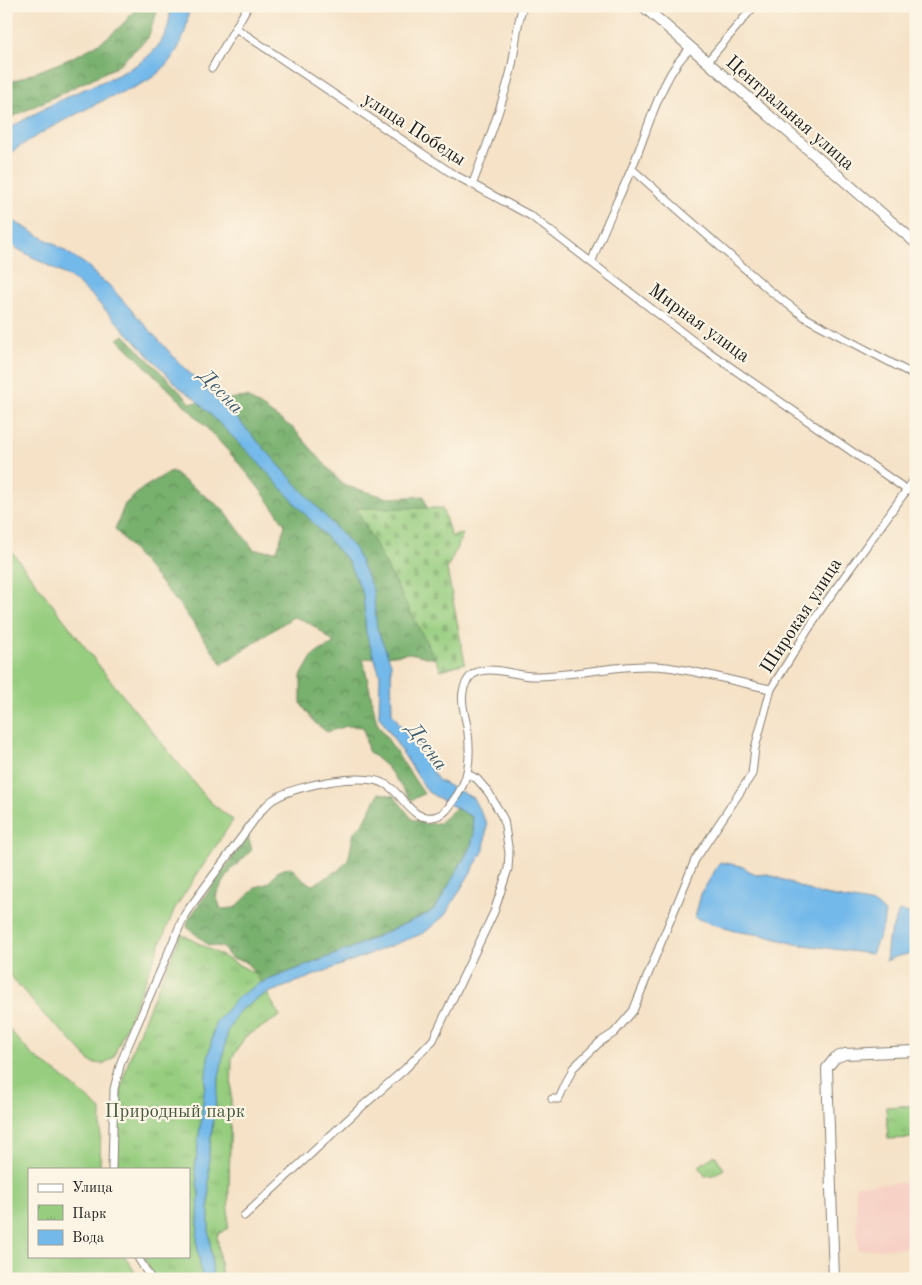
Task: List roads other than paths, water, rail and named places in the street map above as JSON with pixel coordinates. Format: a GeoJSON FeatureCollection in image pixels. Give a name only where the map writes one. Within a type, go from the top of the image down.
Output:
{"type":"FeatureCollection","features":[{"type":"Feature","properties":{"kind":"street"},"geometry":{"type":"LineString","coordinates":[[212,68],[237,29],[248,6]]}},
{"type":"Feature","properties":{"kind":"street","name":"улица Победы"},"geometry":{"type":"LineString","coordinates":[[237,29],[438,164],[472,183],[498,116],[512,68],[519,18],[523,6]]}},
{"type":"Feature","properties":{"kind":"street","name":"Центральная улица"},"geometry":{"type":"LineString","coordinates":[[644,6],[916,243]]}},
{"type":"Feature","properties":{"kind":"street"},"geometry":{"type":"LineString","coordinates":[[708,62],[754,6]]}},
{"type":"Feature","properties":{"kind":"street"},"geometry":{"type":"LineString","coordinates":[[815,6],[838,6]]}},
{"type":"Feature","properties":{"kind":"street"},"geometry":{"type":"LineString","coordinates":[[910,6],[916,18]]}},
{"type":"Feature","properties":{"kind":"street"},"geometry":{"type":"LineString","coordinates":[[592,261],[604,227],[632,169],[657,104],[680,57],[691,48]]}},
{"type":"Feature","properties":{"kind":"street"},"geometry":{"type":"LineString","coordinates":[[632,169],[768,290],[806,318],[916,376]]}},
{"type":"Feature","properties":{"kind":"street","name":"Мирная улица"},"geometry":{"type":"LineString","coordinates":[[472,183],[531,216],[592,261],[696,343],[906,490]]}},
{"type":"Feature","properties":{"kind":"street","name":"Широкая улица"},"geometry":{"type":"LineString","coordinates":[[468,774],[468,731],[462,705],[464,691],[469,679],[477,672],[492,671],[518,675],[545,676],[637,666],[665,667],[771,689],[821,608],[916,477]]}},
{"type":"Feature","properties":{"kind":"street"},"geometry":{"type":"LineString","coordinates":[[552,1099],[559,1099],[573,1068],[600,1042],[614,1033],[633,1011],[695,860],[752,774],[755,748],[771,689]]}},
{"type":"Feature","properties":{"kind":"street"},"geometry":{"type":"LineString","coordinates":[[112,1168],[114,1089],[121,1062],[185,914],[260,812],[273,800],[293,791],[362,778],[375,779],[388,785],[418,815],[426,819],[443,814],[462,790],[468,774],[477,779],[489,793],[504,820],[509,853],[508,869],[494,912],[434,1040],[244,1216]]}},
{"type":"Feature","properties":{"kind":"street"},"geometry":{"type":"LineString","coordinates":[[834,1279],[827,1068],[835,1058],[845,1054],[916,1051]]}},
{"type":"Feature","properties":{"kind":"street"},"geometry":{"type":"LineString","coordinates":[[138,1258],[151,1279]]}},
{"type":"Feature","properties":{"kind":"water"},"geometry":{"type":"Polygon","coordinates":[[[170,6],[188,6],[188,17],[182,40],[171,60],[163,68],[145,82],[61,122],[6,156],[6,130],[63,99],[121,73],[151,54],[162,41],[168,25],[170,6]]]}},
{"type":"Feature","properties":{"kind":"water"},"geometry":{"type":"Polygon","coordinates":[[[6,217],[56,245],[88,266],[98,278],[108,284],[183,367],[232,413],[355,549],[373,590],[377,629],[391,663],[392,713],[438,780],[473,798],[487,824],[484,850],[445,915],[424,933],[263,995],[239,1011],[228,1030],[219,1078],[209,1152],[209,1229],[213,1279],[202,1279],[197,1244],[199,1194],[195,1169],[208,1058],[215,1023],[238,997],[258,984],[349,949],[429,913],[437,906],[471,846],[474,833],[472,817],[428,792],[379,716],[380,675],[366,633],[363,594],[348,561],[252,456],[193,397],[179,387],[91,295],[71,278],[16,248],[6,238],[6,217]]]}},
{"type":"Feature","properties":{"kind":"water"},"geometry":{"type":"Polygon","coordinates":[[[720,862],[741,866],[756,875],[768,874],[819,894],[875,904],[885,913],[883,926],[872,954],[796,944],[762,935],[734,931],[695,918],[701,894],[720,862]]]}},
{"type":"Feature","properties":{"kind":"water"},"geometry":{"type":"Polygon","coordinates":[[[899,911],[916,914],[916,952],[886,961],[888,940],[899,911]]]}},
{"type":"Feature","properties":{"kind":"water label","name":"Десна"},"geometry":{"type":"Point","coordinates":[222,391]}},
{"type":"Feature","properties":{"kind":"water label","name":"Десна"},"geometry":{"type":"Point","coordinates":[428,746]}},
{"type":"Feature","properties":{"kind":"park label","name":"Природный парк"},"geometry":{"type":"Point","coordinates":[175,1110]}}]}
